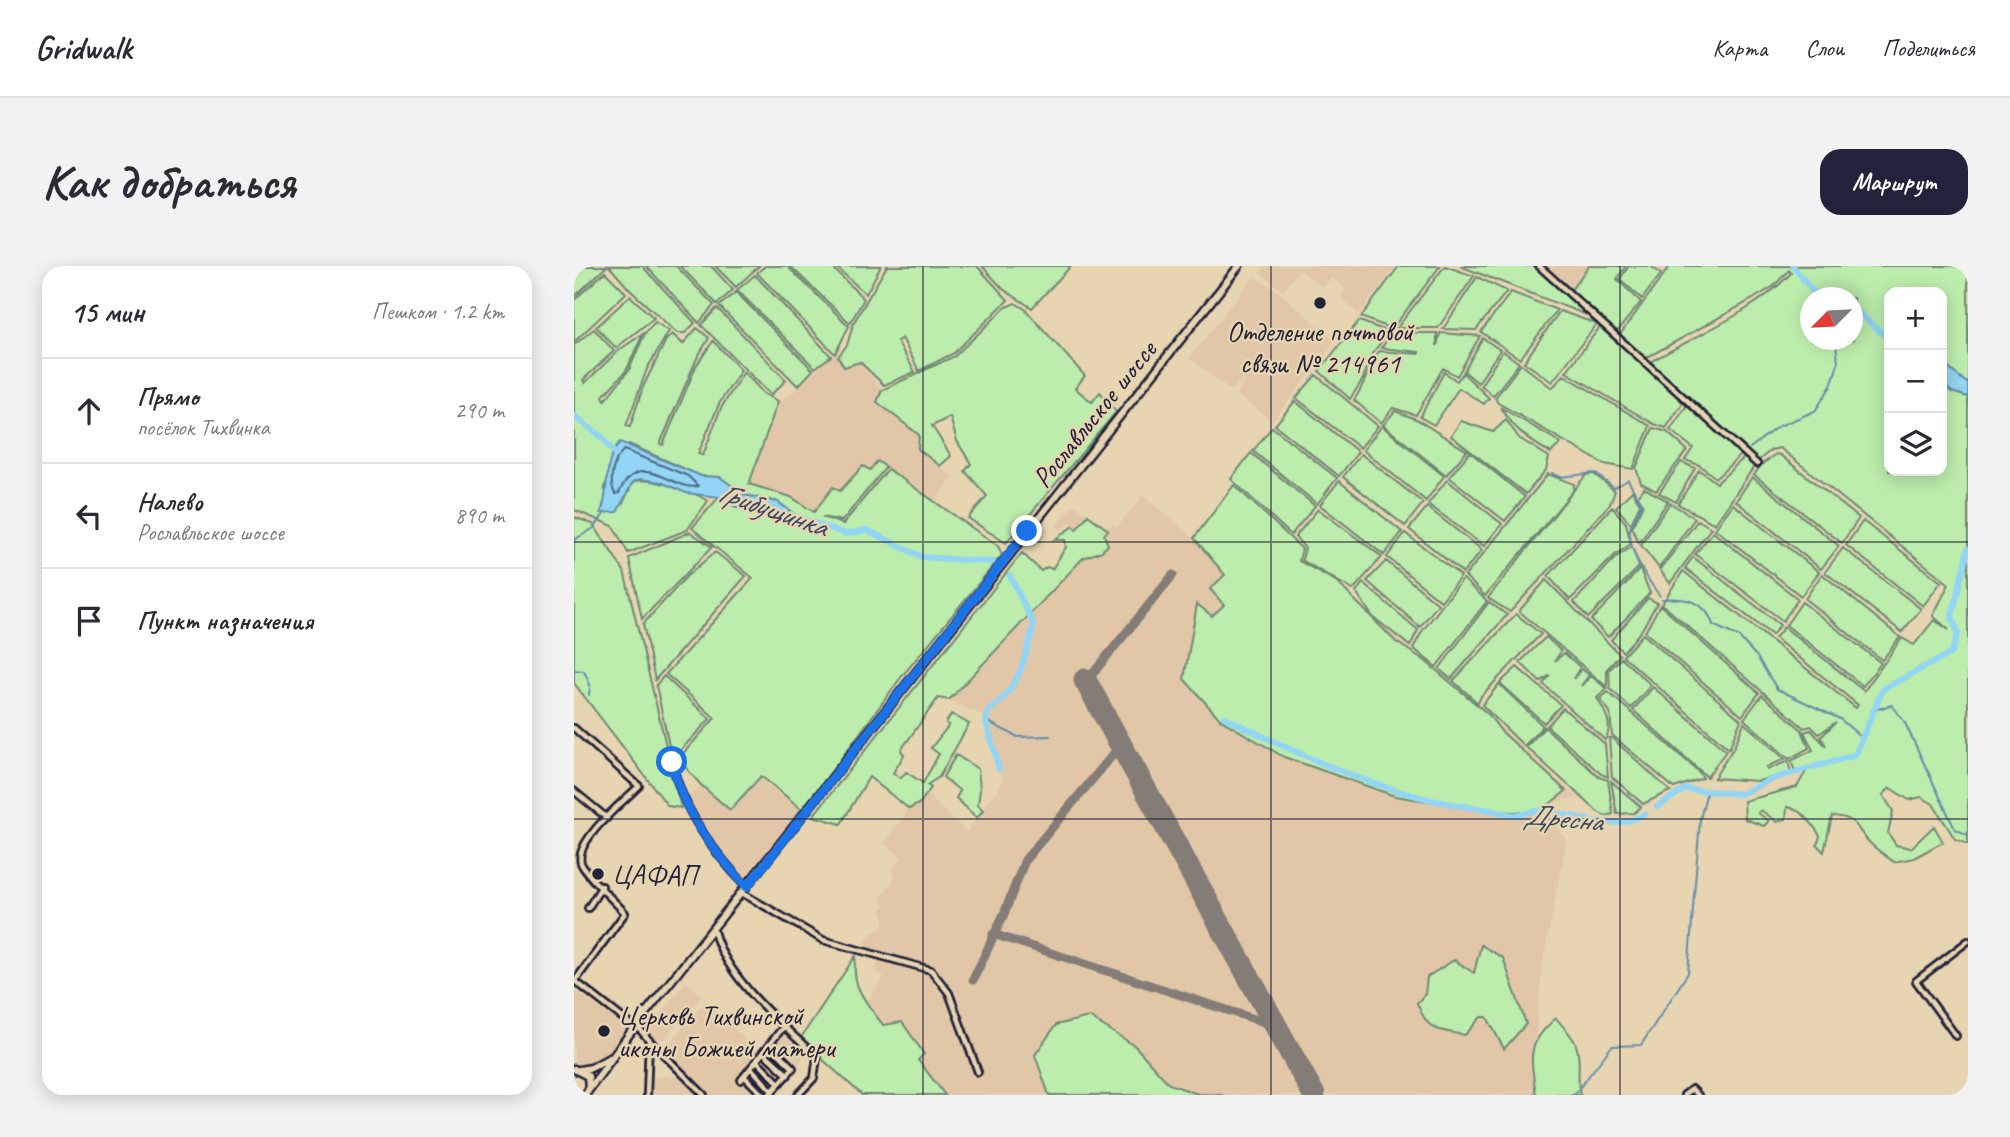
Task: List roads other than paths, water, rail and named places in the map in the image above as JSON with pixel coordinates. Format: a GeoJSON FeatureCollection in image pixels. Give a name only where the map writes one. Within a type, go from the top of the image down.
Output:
{"type":"FeatureCollection","features":[{"type":"Feature","properties":{"kind":"main road","name":"Рославльское шоссе"},"geometry":{"type":"LineString","coordinates":[[586,1094],[635,1026],[714,930],[1239,266]]}},
{"type":"Feature","properties":{"kind":"main road","name":"Рославльское шоссе"},"geometry":{"type":"LineString","coordinates":[[577,1070],[600,1063],[618,1049]]}},
{"type":"Feature","properties":{"kind":"main road"},"geometry":{"type":"LineString","coordinates":[[577,1070],[588,1076],[586,1094]]}},
{"type":"Feature","properties":{"kind":"street"},"geometry":{"type":"LineString","coordinates":[[1539,266],[1757,464]]}},
{"type":"Feature","properties":{"kind":"street"},"geometry":{"type":"LineString","coordinates":[[574,728],[639,786],[586,838],[580,851],[581,863],[625,913],[575,981],[635,1026],[704,1095]]}},
{"type":"Feature","properties":{"kind":"street"},"geometry":{"type":"LineString","coordinates":[[672,762],[682,800],[745,890],[823,940],[931,970],[949,993],[978,1072]]}},
{"type":"Feature","properties":{"kind":"street"},"geometry":{"type":"LineString","coordinates":[[574,791],[607,818]]}},
{"type":"Feature","properties":{"kind":"street"},"geometry":{"type":"LineString","coordinates":[[588,908],[602,886]]}},
{"type":"Feature","properties":{"kind":"street"},"geometry":{"type":"LineString","coordinates":[[714,930],[718,948],[728,965],[784,1026],[817,1057],[814,1078],[798,1095]]}},
{"type":"Feature","properties":{"kind":"street"},"geometry":{"type":"LineString","coordinates":[[1956,1037],[1916,981],[1968,941]]}},
{"type":"Feature","properties":{"kind":"street"},"geometry":{"type":"LineString","coordinates":[[763,1095],[743,1078],[784,1026]]}},
{"type":"Feature","properties":{"kind":"street"},"geometry":{"type":"LineString","coordinates":[[646,1095],[649,1040]]}},
{"type":"Feature","properties":{"kind":"street"},"geometry":{"type":"LineString","coordinates":[[751,1068],[771,1093],[788,1075],[793,1068],[769,1045]]}},
{"type":"Feature","properties":{"kind":"street"},"geometry":{"type":"LineString","coordinates":[[763,1052],[788,1075]]}},
{"type":"Feature","properties":{"kind":"street"},"geometry":{"type":"LineString","coordinates":[[757,1061],[779,1083]]}},
{"type":"Feature","properties":{"kind":"street"},"geometry":{"type":"LineString","coordinates":[[1684,1095],[1692,1089],[1698,1095]]}},
{"type":"Feature","properties":{"kind":"water"},"geometry":{"type":"Polygon","coordinates":[[[1947,367],[1968,384],[1968,397],[1947,388],[1947,367]]]}},
{"type":"Feature","properties":{"kind":"water"},"geometry":{"type":"Polygon","coordinates":[[[620,442],[701,476],[720,477],[745,495],[778,502],[797,516],[796,522],[763,509],[736,507],[719,497],[686,493],[661,482],[640,479],[633,482],[617,512],[601,513],[610,459],[620,442]]]}},
{"type":"Feature","properties":{"kind":"waterway","name":"Дресна"},"geometry":{"type":"LineString","coordinates":[[1793,266],[1809,287]]}},
{"type":"Feature","properties":{"kind":"waterway","name":"Дресна"},"geometry":{"type":"LineString","coordinates":[[1863,317],[1884,335]]}},
{"type":"Feature","properties":{"kind":"waterway"},"geometry":{"type":"LineString","coordinates":[[1750,448],[1777,427],[1815,411],[1831,386],[1838,364],[1837,350]]}},
{"type":"Feature","properties":{"kind":"waterway","name":"Грибущинка"},"geometry":{"type":"LineString","coordinates":[[574,416],[602,437],[616,455]]}},
{"type":"Feature","properties":{"kind":"waterway"},"geometry":{"type":"LineString","coordinates":[[1552,473],[1560,477],[1595,473],[1614,488],[1628,480],[1641,504],[1630,530],[1632,546],[1645,574],[1660,596]]}},
{"type":"Feature","properties":{"kind":"waterway"},"geometry":{"type":"LineString","coordinates":[[574,540],[594,528],[604,514]]}},
{"type":"Feature","properties":{"kind":"waterway","name":"Грибущинка"},"geometry":{"type":"LineString","coordinates":[[792,515],[846,534],[867,530],[922,557],[993,562]]}},
{"type":"Feature","properties":{"kind":"waterway","name":"Дресна"},"geometry":{"type":"LineString","coordinates":[[1657,807],[1685,789],[1741,794],[1772,779],[1855,755],[1883,689],[1951,653],[1958,633],[1952,617],[1968,549]]}},
{"type":"Feature","properties":{"kind":"waterway","name":"Грибущинка"},"geometry":{"type":"LineString","coordinates":[[999,769],[986,721],[988,711],[1014,684],[1034,625],[1010,576]]}},
{"type":"Feature","properties":{"kind":"waterway"},"geometry":{"type":"LineString","coordinates":[[1662,599],[1686,600],[1700,606],[1713,625],[1739,637],[1757,657],[1777,689],[1840,719],[1861,737]]}},
{"type":"Feature","properties":{"kind":"waterway"},"geometry":{"type":"LineString","coordinates":[[574,670],[584,671],[590,685],[589,695]]}},
{"type":"Feature","properties":{"kind":"waterway"},"geometry":{"type":"LineString","coordinates":[[1871,711],[1892,705],[1904,721],[1955,829],[1968,835]]}},
{"type":"Feature","properties":{"kind":"waterway","name":"Дресна"},"geometry":{"type":"LineString","coordinates":[[1224,717],[1350,775],[1450,804],[1512,815],[1550,812],[1605,823],[1618,823],[1645,814]]}},
{"type":"Feature","properties":{"kind":"waterway"},"geometry":{"type":"LineString","coordinates":[[986,721],[1018,737],[1050,736]]}},
{"type":"Feature","properties":{"kind":"waterway"},"geometry":{"type":"LineString","coordinates":[[1574,1095],[1612,1046],[1641,1045],[1688,973],[1700,819],[1707,791]]}},
{"type":"Feature","properties":{"kind":"place","name":"Отделение почтовой связи № 214961"},"geometry":{"type":"Point","coordinates":[1320,303]}},
{"type":"Feature","properties":{"kind":"place","name":"ЦАФАП"},"geometry":{"type":"Point","coordinates":[598,874]}},
{"type":"Feature","properties":{"kind":"place","name":"Церковь Тихвинской иконы Божией матери"},"geometry":{"type":"Point","coordinates":[604,1031]}}]}
